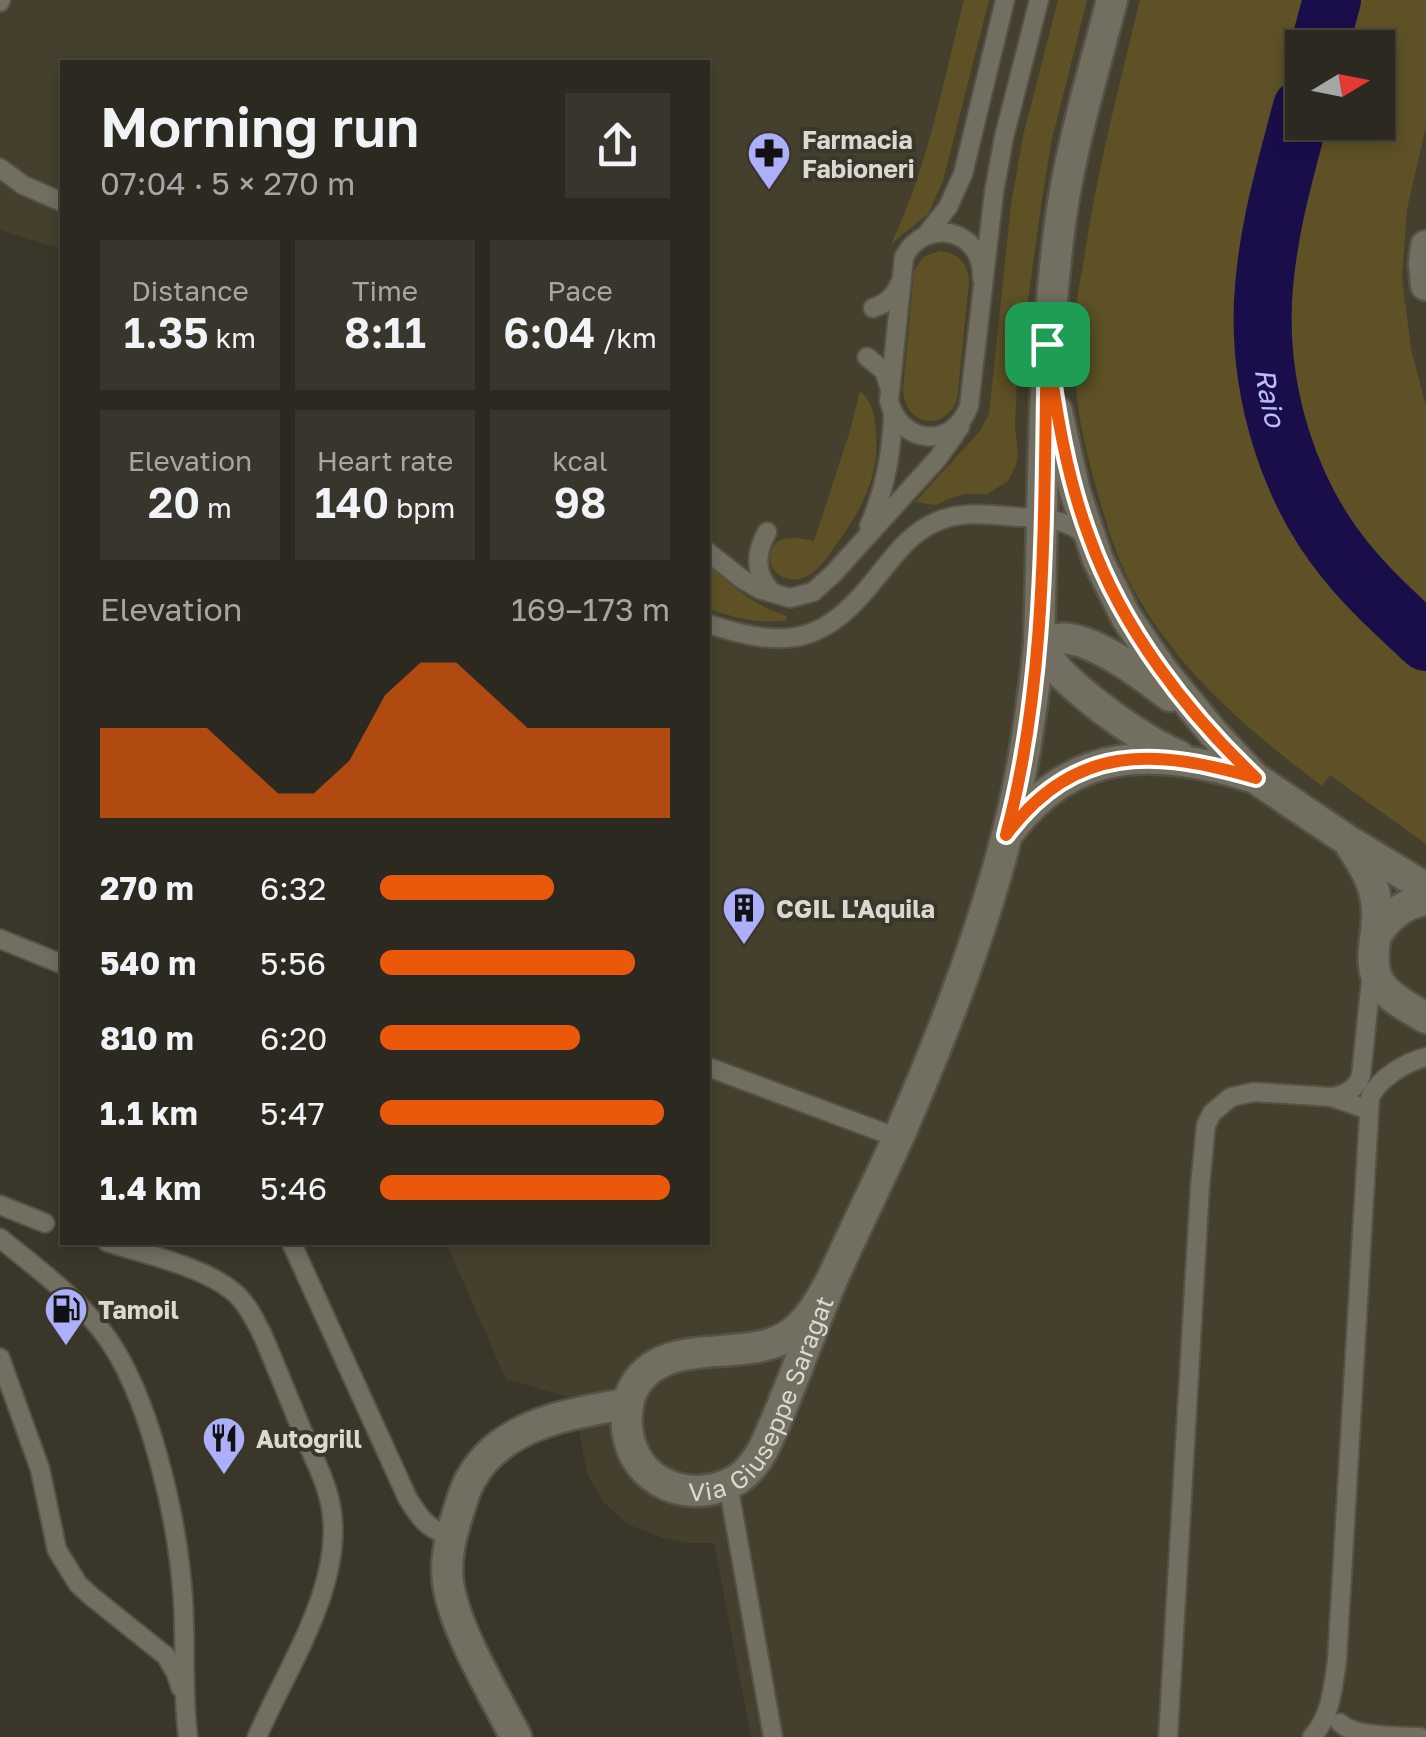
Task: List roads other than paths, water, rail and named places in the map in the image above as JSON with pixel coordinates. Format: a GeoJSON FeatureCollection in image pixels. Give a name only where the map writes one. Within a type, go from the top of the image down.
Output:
{"type":"FeatureCollection","features":[{"type":"Feature","properties":{"kind":"street","name":"Via Giuseppe Saragat"},"geometry":{"type":"LineString","coordinates":[[833,1277],[804,1321],[784,1338],[760,1346],[698,1352],[668,1360],[642,1375],[628,1404],[628,1435],[645,1472],[682,1490],[697,1491],[728,1484],[754,1465],[833,1277],[898,1138],[981,923],[1028,736],[1038,645],[1047,344],[1067,180],[1112,0]]}},
{"type":"Feature","properties":{"kind":"street"},"geometry":{"type":"LineString","coordinates":[[1426,246],[1426,285]]}},
{"type":"Feature","properties":{"kind":"street","name":"Via Giuseppe Saragat"},"geometry":{"type":"LineString","coordinates":[[1047,344],[1064,446],[1090,540],[1110,588],[1164,673],[1256,778],[1426,888]]}},
{"type":"Feature","properties":{"kind":"street","name":"Via Giuseppe Saragat"},"geometry":{"type":"LineString","coordinates":[[1038,645],[1066,638],[1100,650],[1171,696],[1214,734]]}},
{"type":"Feature","properties":{"kind":"street","name":"Via Giuseppe Saragat"},"geometry":{"type":"LineString","coordinates":[[1038,645],[1063,675],[1162,748],[1256,778]]}},
{"type":"Feature","properties":{"kind":"street","name":"Via Giuseppe Saragat"},"geometry":{"type":"LineString","coordinates":[[1006,835],[1048,792],[1086,769],[1142,758],[1196,762]]}},
{"type":"Feature","properties":{"kind":"street","name":"Via Giuseppe Saragat"},"geometry":{"type":"LineString","coordinates":[[1347,840],[1366,867],[1374,888],[1380,984],[1426,1018]]}},
{"type":"Feature","properties":{"kind":"street"},"geometry":{"type":"LineString","coordinates":[[1375,946],[1384,923],[1400,908],[1426,900]]}},
{"type":"Feature","properties":{"kind":"street"},"geometry":{"type":"LineString","coordinates":[[516,1737],[459,1622],[446,1566],[451,1536],[472,1476],[498,1446],[536,1424],[628,1404]]}},
{"type":"Feature","properties":{"kind":"lane"},"geometry":{"type":"LineString","coordinates":[[860,544],[888,470],[892,434],[889,389],[902,264],[907,250],[926,235],[959,185],[1005,0]]}},
{"type":"Feature","properties":{"kind":"lane"},"geometry":{"type":"LineString","coordinates":[[710,554],[749,584],[776,595],[790,598],[813,592],[948,446],[967,414],[971,398],[982,278],[1004,138],[1040,0]]}},
{"type":"Feature","properties":{"kind":"lane"},"geometry":{"type":"LineString","coordinates":[[0,168],[24,185],[60,201]]}},
{"type":"Feature","properties":{"kind":"lane"},"geometry":{"type":"LineString","coordinates":[[926,235],[948,232],[970,243],[980,259],[982,278]]}},
{"type":"Feature","properties":{"kind":"lane"},"geometry":{"type":"LineString","coordinates":[[872,308],[893,296],[900,283]]}},
{"type":"Feature","properties":{"kind":"lane"},"geometry":{"type":"LineString","coordinates":[[866,356],[884,371],[889,389]]}},
{"type":"Feature","properties":{"kind":"lane"},"geometry":{"type":"LineString","coordinates":[[892,413],[905,428],[929,437],[954,429],[967,414]]}},
{"type":"Feature","properties":{"kind":"lane"},"geometry":{"type":"LineString","coordinates":[[710,624],[761,637],[790,638],[819,631],[859,601],[901,547],[928,526],[950,517],[973,514],[1042,518],[1070,525],[1090,540]]}},
{"type":"Feature","properties":{"kind":"lane"},"geometry":{"type":"LineString","coordinates":[[767,532],[758,552],[758,569],[764,584],[776,595]]}},
{"type":"Feature","properties":{"kind":"lane"},"geometry":{"type":"LineString","coordinates":[[0,939],[60,963]]}},
{"type":"Feature","properties":{"kind":"lane"},"geometry":{"type":"LineString","coordinates":[[1168,1736],[1206,1126],[1221,1104],[1241,1093],[1332,1097],[1354,1088],[1362,1070],[1375,946]]}},
{"type":"Feature","properties":{"kind":"lane"},"geometry":{"type":"LineString","coordinates":[[1312,1737],[1322,1727],[1330,1704],[1337,1660],[1370,1097],[1378,1084],[1426,1057]]}},
{"type":"Feature","properties":{"kind":"lane"},"geometry":{"type":"LineString","coordinates":[[710,1068],[898,1138]]}},
{"type":"Feature","properties":{"kind":"lane"},"geometry":{"type":"LineString","coordinates":[[1362,1070],[1369,1110]]}},
{"type":"Feature","properties":{"kind":"lane"},"geometry":{"type":"LineString","coordinates":[[1332,1097],[1369,1110]]}},
{"type":"Feature","properties":{"kind":"lane"},"geometry":{"type":"LineString","coordinates":[[0,1205],[46,1222]]}},
{"type":"Feature","properties":{"kind":"lane"},"geometry":{"type":"LineString","coordinates":[[0,1238],[96,1323],[136,1394],[174,1519],[184,1603],[188,1737]]}},
{"type":"Feature","properties":{"kind":"lane"},"geometry":{"type":"LineString","coordinates":[[116,1245],[214,1279],[239,1297],[263,1336],[328,1494],[333,1541],[327,1576],[257,1737]]}},
{"type":"Feature","properties":{"kind":"lane"},"geometry":{"type":"LineString","coordinates":[[292,1245],[408,1499],[423,1523],[437,1533],[451,1536]]}},
{"type":"Feature","properties":{"kind":"lane"},"geometry":{"type":"LineString","coordinates":[[0,1358],[40,1469],[57,1550],[90,1596],[166,1656],[176,1673],[186,1714]]}},
{"type":"Feature","properties":{"kind":"lane"},"geometry":{"type":"LineString","coordinates":[[728,1484],[773,1737]]}},
{"type":"Feature","properties":{"kind":"lane"},"geometry":{"type":"LineString","coordinates":[[1337,1660],[1340,1730],[1420,1737]]}},
{"type":"Feature","properties":{"kind":"waterway","name":"Raio"},"geometry":{"type":"LineString","coordinates":[[1324,30],[1332,0]]}},
{"type":"Feature","properties":{"kind":"waterway","name":"Raio"},"geometry":{"type":"LineString","coordinates":[[1293,140],[1277,203],[1265,277],[1263,336],[1272,405],[1293,471],[1325,533],[1364,582],[1426,642]]}},
{"type":"Feature","properties":{"kind":"place","name":"Farmacia Fabioneri"},"geometry":{"type":"Point","coordinates":[769,191]}},
{"type":"Feature","properties":{"kind":"place","name":"CGIL L'Aquila"},"geometry":{"type":"Point","coordinates":[744,946]}},
{"type":"Feature","properties":{"kind":"place","name":"Tamoil"},"geometry":{"type":"Point","coordinates":[66,1347]}},
{"type":"Feature","properties":{"kind":"place","name":"Autogrill"},"geometry":{"type":"Point","coordinates":[224,1476]}}]}
